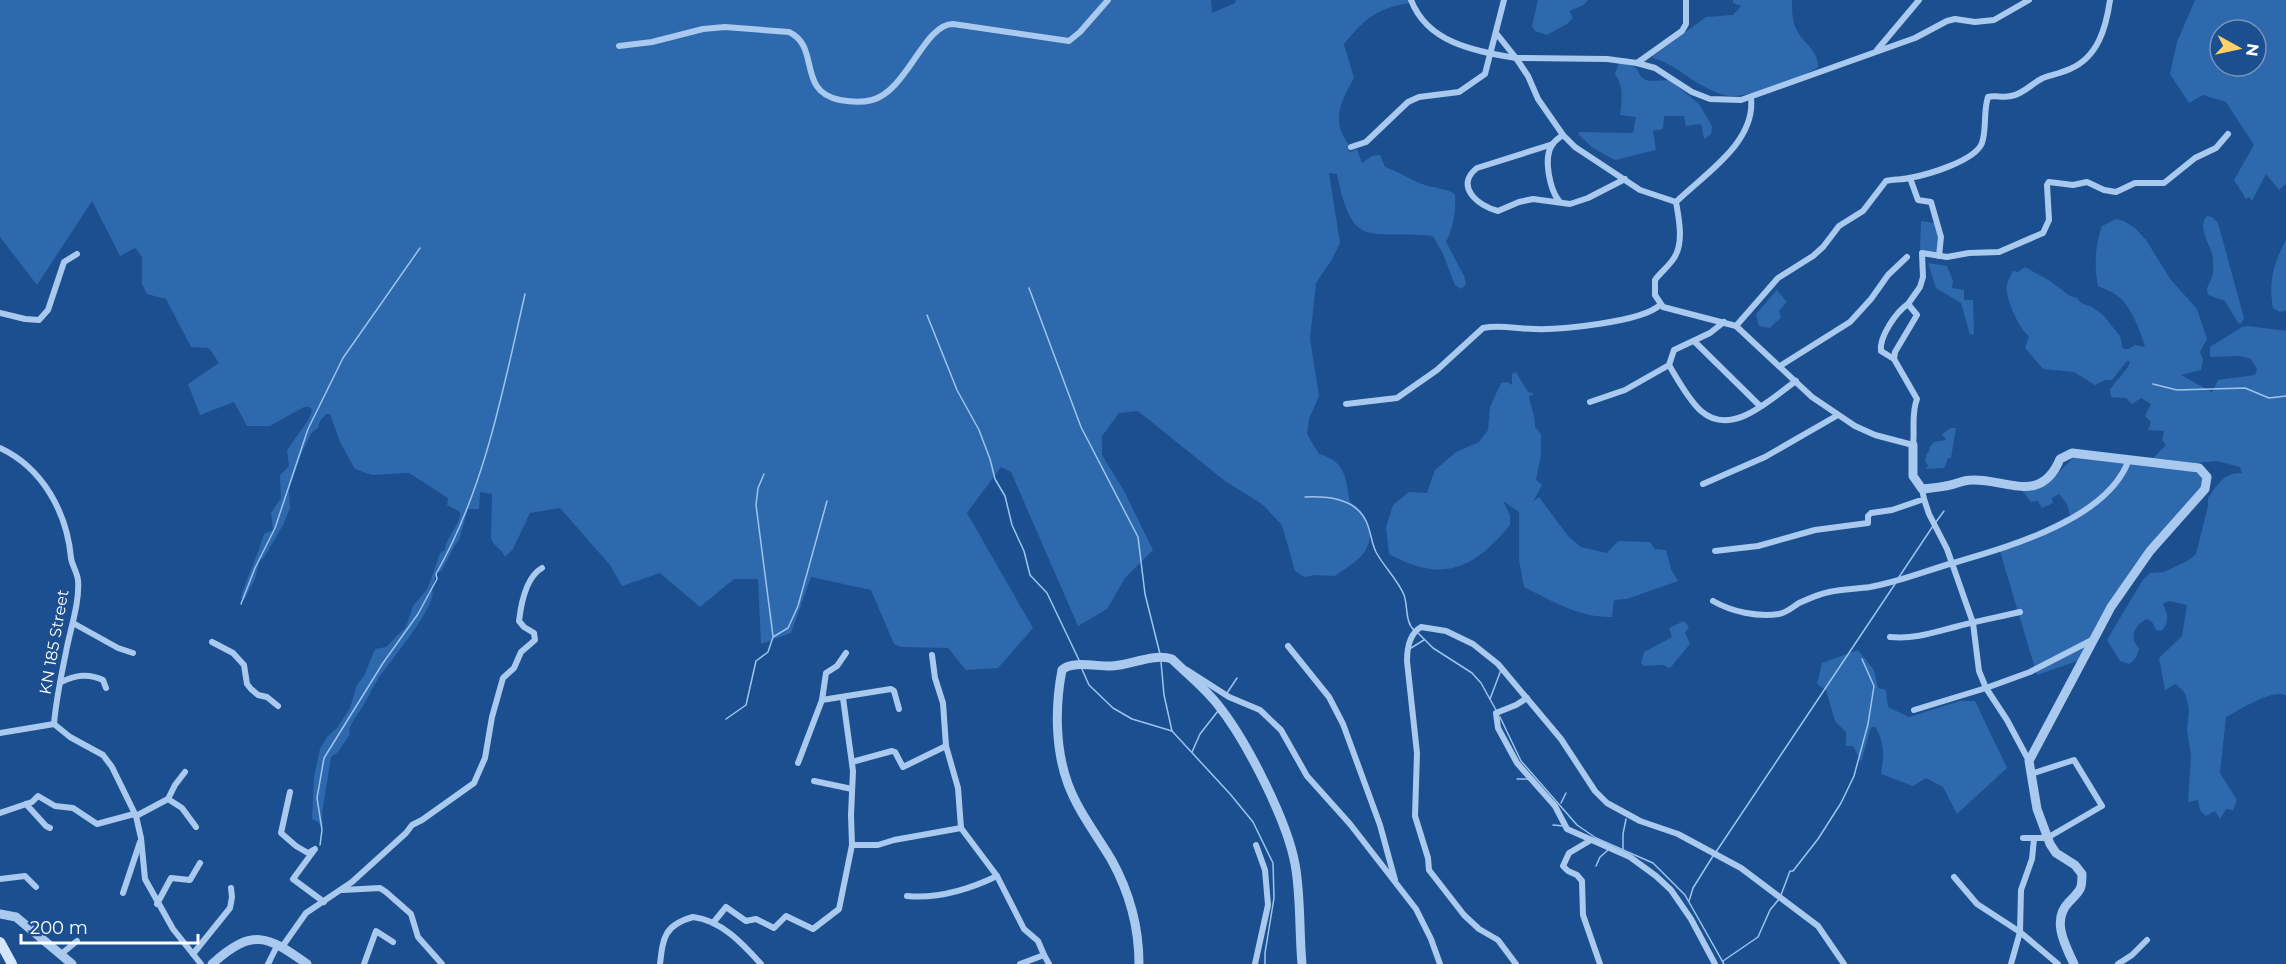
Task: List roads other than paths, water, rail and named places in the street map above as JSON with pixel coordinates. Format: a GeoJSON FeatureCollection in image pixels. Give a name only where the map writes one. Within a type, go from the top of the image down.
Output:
{"type":"FeatureCollection","features":[{"type":"Feature","properties":{"kind":"main road"},"geometry":{"type":"LineString","coordinates":[[0,942],[12,964]]}},
{"type":"Feature","properties":{"kind":"street"},"geometry":{"type":"LineString","coordinates":[[620,46],[652,42],[703,29],[724,27],[789,32],[798,36],[804,45],[814,83],[820,92],[830,98],[859,102],[881,97],[892,88],[939,27],[953,24],[1069,42],[1108,0]]}},
{"type":"Feature","properties":{"kind":"street"},"geometry":{"type":"LineString","coordinates":[[1411,0],[1423,20],[1443,38],[1460,47],[1516,58],[1608,59],[1637,63],[1655,68],[1692,92],[1710,99],[1727,101],[1752,98],[1915,38],[1947,21],[1955,19],[1975,22],[1994,20],[2030,0]]}},
{"type":"Feature","properties":{"kind":"street"},"geometry":{"type":"LineString","coordinates":[[1352,147],[1366,142],[1408,102],[1419,97],[1466,89],[1485,74],[1492,54],[1504,0]]}},
{"type":"Feature","properties":{"kind":"street"},"geometry":{"type":"LineString","coordinates":[[1637,63],[1682,31],[1686,24],[1686,0]]}},
{"type":"Feature","properties":{"kind":"street"},"geometry":{"type":"LineString","coordinates":[[1877,51],[1919,0]]}},
{"type":"Feature","properties":{"kind":"street"},"geometry":{"type":"LineString","coordinates":[[1736,326],[1778,278],[1813,256],[1839,226],[1863,211],[1883,183],[1889,180],[1910,178],[1954,164],[1980,147],[1984,135],[1988,97],[2019,94],[2042,79],[2073,68],[2086,59],[2093,52],[2102,34],[2110,0]]}},
{"type":"Feature","properties":{"kind":"street"},"geometry":{"type":"LineString","coordinates":[[1496,33],[1528,76],[1538,99],[1563,135],[1600,165],[1640,190],[1676,202]]}},
{"type":"Feature","properties":{"kind":"street"},"geometry":{"type":"LineString","coordinates":[[1676,202],[1713,171],[1730,153],[1752,111],[1752,98]]}},
{"type":"Feature","properties":{"kind":"street"},"geometry":{"type":"LineString","coordinates":[[1563,135],[1553,144],[1477,168],[1471,173],[1468,184],[1469,192],[1478,202],[1498,211],[1533,199],[1570,204],[1579,202],[1625,179]]}},
{"type":"Feature","properties":{"kind":"street"},"geometry":{"type":"LineString","coordinates":[[2074,964],[2060,930],[2061,915],[2082,888],[2082,874],[2075,865],[2056,853],[2047,838],[2037,808],[2029,761],[1986,688],[1979,671],[1973,623],[1943,538],[1929,514],[1922,489],[1913,476],[1911,466],[1915,428],[1912,415],[1917,399],[1894,359],[1881,351],[1881,342],[1899,310],[1908,304],[1920,287],[1923,277],[1922,253],[1947,257],[1969,253],[1999,252],[2042,235],[2049,220],[2047,185],[2049,182],[2073,185],[2087,182],[2101,189],[2116,192],[2135,183],[2164,183],[2195,158],[2216,148],[2228,135]]}},
{"type":"Feature","properties":{"kind":"street"},"geometry":{"type":"LineString","coordinates":[[1553,144],[1548,157],[1550,181],[1551,188],[1559,201]]}},
{"type":"Feature","properties":{"kind":"street"},"geometry":{"type":"LineString","coordinates":[[1910,178],[1918,200],[1931,202],[1941,237],[1939,256]]}},
{"type":"Feature","properties":{"kind":"street"},"geometry":{"type":"LineString","coordinates":[[1676,202],[1679,223],[1677,252],[1655,280],[1655,295],[1660,305],[1668,310],[1736,326],[1812,397],[1875,435],[1913,445]]}},
{"type":"Feature","properties":{"kind":"street"},"geometry":{"type":"LineString","coordinates":[[0,313],[39,320],[48,310],[64,262],[77,254]]}},
{"type":"Feature","properties":{"kind":"street"},"geometry":{"type":"LineString","coordinates":[[1780,366],[1850,322],[1871,299],[1888,275],[1907,257]]}},
{"type":"Feature","properties":{"kind":"street"},"geometry":{"type":"LineString","coordinates":[[1894,359],[1895,352],[1917,315],[1908,304]]}},
{"type":"Feature","properties":{"kind":"street"},"geometry":{"type":"LineString","coordinates":[[1346,404],[1397,398],[1437,370],[1483,328],[1492,326],[1534,329],[1599,324],[1652,310],[1660,305]]}},
{"type":"Feature","properties":{"kind":"street"},"geometry":{"type":"LineString","coordinates":[[1590,402],[1625,390],[1669,365],[1674,350],[1710,333],[1724,322]]}},
{"type":"Feature","properties":{"kind":"street"},"geometry":{"type":"LineString","coordinates":[[1694,341],[1760,406]]}},
{"type":"Feature","properties":{"kind":"street"},"geometry":{"type":"LineString","coordinates":[[1669,365],[1699,410],[1711,418],[1723,421],[1741,418],[1796,381]]}},
{"type":"Feature","properties":{"kind":"street"},"geometry":{"type":"LineString","coordinates":[[1703,484],[1765,457],[1838,414]]}},
{"type":"Feature","properties":{"kind":"street","name":"KN 185 Street"},"geometry":{"type":"LineString","coordinates":[[0,448],[27,466],[51,492],[66,526],[71,559],[78,579],[73,623],[54,724]]}},
{"type":"Feature","properties":{"kind":"street"},"geometry":{"type":"LineString","coordinates":[[1922,489],[1970,480],[2017,487],[2037,485],[2054,472],[2060,459],[2069,454],[2199,468],[2207,477],[2206,484],[2194,502],[2138,567],[2092,640],[2029,761]]}},
{"type":"Feature","properties":{"kind":"street"},"geometry":{"type":"LineString","coordinates":[[1713,602],[1728,610],[1763,615],[1782,614],[1801,602],[1826,593],[1880,585],[2003,549],[2065,523],[2101,497],[2120,479],[2129,459]]}},
{"type":"Feature","properties":{"kind":"street"},"geometry":{"type":"LineString","coordinates":[[1715,551],[1758,546],[1815,530],[1868,523],[1871,513],[1892,510],[1924,499]]}},
{"type":"Feature","properties":{"kind":"street"},"geometry":{"type":"LineString","coordinates":[[268,964],[306,913],[342,890],[412,825],[474,783],[485,758],[492,717],[503,678],[514,668],[521,652],[535,640],[534,633],[519,621],[523,598],[529,583],[542,568]]}},
{"type":"Feature","properties":{"kind":"street"},"geometry":{"type":"LineString","coordinates":[[1890,637],[1909,639],[1926,636],[2020,612]]}},
{"type":"Feature","properties":{"kind":"street"},"geometry":{"type":"LineString","coordinates":[[73,623],[118,648],[133,653]]}},
{"type":"Feature","properties":{"kind":"street"},"geometry":{"type":"LineString","coordinates":[[1516,964],[1498,940],[1479,929],[1464,915],[1429,870],[1428,858],[1414,812],[1417,753],[1407,662],[1408,648],[1416,631],[1427,627],[1446,631],[1473,644],[1498,664],[1561,739],[1595,790],[1607,802],[1640,821],[1678,834],[1741,867],[1818,926],[1844,964]]}},
{"type":"Feature","properties":{"kind":"street"},"geometry":{"type":"LineString","coordinates":[[1914,710],[2030,672],[2092,640]]}},
{"type":"Feature","properties":{"kind":"street"},"geometry":{"type":"LineString","coordinates":[[212,642],[233,653],[244,665],[247,684],[251,689],[278,706]]}},
{"type":"Feature","properties":{"kind":"street"},"geometry":{"type":"LineString","coordinates":[[1288,646],[1329,697],[1343,724],[1380,825],[1396,882]]}},
{"type":"Feature","properties":{"kind":"street"},"geometry":{"type":"LineString","coordinates":[[798,763],[822,700],[826,673],[837,666],[846,653]]}},
{"type":"Feature","properties":{"kind":"street"},"geometry":{"type":"LineString","coordinates":[[932,655],[935,678],[943,703],[946,746],[960,796],[961,828],[997,876],[1024,928],[1038,941],[1049,964]]}},
{"type":"Feature","properties":{"kind":"street"},"geometry":{"type":"LineString","coordinates":[[1139,964],[1139,937],[1134,910],[1127,892],[1112,861],[1082,813],[1067,783],[1060,744],[1058,688],[1062,670],[1070,665],[1116,666],[1161,657],[1172,659],[1220,708],[1255,766],[1289,837],[1298,886],[1302,964]]}},
{"type":"Feature","properties":{"kind":"street"},"geometry":{"type":"LineString","coordinates":[[1181,668],[1194,673],[1226,695],[1260,710],[1281,730],[1307,776],[1350,824],[1416,909],[1440,964]]}},
{"type":"Feature","properties":{"kind":"street"},"geometry":{"type":"LineString","coordinates":[[61,681],[70,677],[88,675],[103,680],[106,688]]}},
{"type":"Feature","properties":{"kind":"street"},"geometry":{"type":"LineString","coordinates":[[822,700],[891,689],[894,691],[899,709]]}},
{"type":"Feature","properties":{"kind":"street"},"geometry":{"type":"LineString","coordinates":[[713,923],[726,907],[749,922],[756,920],[774,928],[786,916],[813,929],[839,909],[852,845],[852,762],[843,698]]}},
{"type":"Feature","properties":{"kind":"street"},"geometry":{"type":"LineString","coordinates":[[1527,698],[1496,713],[1504,740],[1523,772],[1555,806],[1567,830],[1630,857],[1647,868],[1671,890],[1691,919],[1715,964]]}},
{"type":"Feature","properties":{"kind":"street"},"geometry":{"type":"LineString","coordinates":[[0,733],[54,724],[70,737],[103,755],[112,767],[135,815],[141,838],[144,879],[173,929],[201,964]]}},
{"type":"Feature","properties":{"kind":"street"},"geometry":{"type":"LineString","coordinates":[[852,762],[892,751],[895,752],[903,767],[946,746]]}},
{"type":"Feature","properties":{"kind":"street"},"geometry":{"type":"LineString","coordinates":[[2023,838],[2047,838],[2102,806],[2074,760],[2031,774]]}},
{"type":"Feature","properties":{"kind":"street"},"geometry":{"type":"LineString","coordinates":[[0,813],[32,802],[38,796],[55,806],[73,808],[97,824],[135,815],[168,799],[185,772]]}},
{"type":"Feature","properties":{"kind":"street"},"geometry":{"type":"LineString","coordinates":[[814,781],[852,789]]}},
{"type":"Feature","properties":{"kind":"street"},"geometry":{"type":"LineString","coordinates":[[290,792],[281,833],[303,851],[308,853],[315,849],[293,879],[324,902]]}},
{"type":"Feature","properties":{"kind":"street"},"geometry":{"type":"LineString","coordinates":[[168,799],[182,808],[196,827]]}},
{"type":"Feature","properties":{"kind":"street"},"geometry":{"type":"LineString","coordinates":[[26,804],[50,828]]}},
{"type":"Feature","properties":{"kind":"street"},"geometry":{"type":"LineString","coordinates":[[852,845],[878,845],[961,828]]}},
{"type":"Feature","properties":{"kind":"street"},"geometry":{"type":"LineString","coordinates":[[123,893],[141,838]]}},
{"type":"Feature","properties":{"kind":"street"},"geometry":{"type":"LineString","coordinates":[[2011,964],[2020,932],[2021,890],[2032,859],[2034,839]]}},
{"type":"Feature","properties":{"kind":"street"},"geometry":{"type":"LineString","coordinates":[[1591,840],[1569,853],[1563,866],[1582,881],[1583,915],[1600,964]]}},
{"type":"Feature","properties":{"kind":"street"},"geometry":{"type":"LineString","coordinates":[[1255,964],[1268,905],[1265,870],[1256,845]]}},
{"type":"Feature","properties":{"kind":"street"},"geometry":{"type":"LineString","coordinates":[[157,904],[171,878],[190,880],[200,863]]}},
{"type":"Feature","properties":{"kind":"street"},"geometry":{"type":"LineString","coordinates":[[0,879],[25,876],[36,887]]}},
{"type":"Feature","properties":{"kind":"street"},"geometry":{"type":"LineString","coordinates":[[907,896],[923,898],[954,894],[997,876]]}},
{"type":"Feature","properties":{"kind":"street"},"geometry":{"type":"LineString","coordinates":[[1954,877],[1977,904],[2020,932],[2058,964]]}},
{"type":"Feature","properties":{"kind":"street"},"geometry":{"type":"LineString","coordinates":[[193,954],[230,908],[231,888]]}},
{"type":"Feature","properties":{"kind":"street"},"geometry":{"type":"LineString","coordinates":[[342,890],[380,888],[387,892],[411,914],[418,938],[442,964]]}},
{"type":"Feature","properties":{"kind":"street"},"geometry":{"type":"LineString","coordinates":[[0,914],[16,917],[72,964]]}},
{"type":"Feature","properties":{"kind":"street"},"geometry":{"type":"LineString","coordinates":[[660,964],[664,938],[671,927],[693,917],[713,923],[744,946],[761,964]]}},
{"type":"Feature","properties":{"kind":"street"},"geometry":{"type":"LineString","coordinates":[[364,964],[376,931],[393,942]]}},
{"type":"Feature","properties":{"kind":"street"},"geometry":{"type":"LineString","coordinates":[[212,964],[224,953],[259,938],[273,941],[307,964]]}},
{"type":"Feature","properties":{"kind":"street"},"geometry":{"type":"LineString","coordinates":[[2118,964],[2132,955],[2147,940]]}},
{"type":"Feature","properties":{"kind":"street"},"geometry":{"type":"LineString","coordinates":[[60,955],[77,941]]}},
{"type":"Feature","properties":{"kind":"street"},"geometry":{"type":"LineString","coordinates":[[1020,964],[1044,955]]}},
{"type":"Feature","properties":{"kind":"waterway"},"geometry":{"type":"LineString","coordinates":[[241,604],[255,568],[275,528],[308,429],[343,358],[420,248]]}},
{"type":"Feature","properties":{"kind":"waterway"},"geometry":{"type":"LineString","coordinates":[[1029,288],[1081,427],[1138,537],[1145,594],[1160,654]]}},
{"type":"Feature","properties":{"kind":"waterway"},"geometry":{"type":"LineString","coordinates":[[320,845],[322,830],[317,798],[324,758],[383,663],[418,614],[437,579],[436,574],[467,507],[491,438],[525,294]]}},
{"type":"Feature","properties":{"kind":"waterway"},"geometry":{"type":"LineString","coordinates":[[927,315],[957,390],[979,430],[995,479],[1005,496],[1012,525],[1024,551],[1030,575],[1047,593],[1079,660]]}},
{"type":"Feature","properties":{"kind":"waterway"},"geometry":{"type":"LineString","coordinates":[[2153,384],[2177,390],[2245,388],[2269,398],[2286,396]]}},
{"type":"Feature","properties":{"kind":"waterway"},"geometry":{"type":"LineString","coordinates":[[764,474],[758,488],[756,505],[773,636]]}},
{"type":"Feature","properties":{"kind":"waterway"},"geometry":{"type":"LineString","coordinates":[[1305,497],[1340,500],[1355,507],[1361,513],[1368,525],[1376,552],[1404,595],[1408,618],[1414,630]]}},
{"type":"Feature","properties":{"kind":"waterway"},"geometry":{"type":"LineString","coordinates":[[726,719],[746,705],[756,661],[768,652],[773,637],[788,628],[798,606],[827,501]]}},
{"type":"Feature","properties":{"kind":"waterway"},"geometry":{"type":"LineString","coordinates":[[1936,522],[1944,511]]}},
{"type":"Feature","properties":{"kind":"waterway"},"geometry":{"type":"LineString","coordinates":[[1899,577],[1933,526]]}},
{"type":"Feature","properties":{"kind":"waterway"},"geometry":{"type":"LineString","coordinates":[[1716,852],[1895,584]]}},
{"type":"Feature","properties":{"kind":"waterway"},"geometry":{"type":"LineString","coordinates":[[1418,633],[1433,648],[1472,673],[1481,683],[1496,710]]}},
{"type":"Feature","properties":{"kind":"waterway"},"geometry":{"type":"LineString","coordinates":[[1411,648],[1424,640]]}},
{"type":"Feature","properties":{"kind":"waterway"},"geometry":{"type":"LineString","coordinates":[[1781,895],[1790,871],[1793,871],[1818,839],[1841,803],[1854,776],[1868,724],[1874,686],[1862,659]]}},
{"type":"Feature","properties":{"kind":"waterway"},"geometry":{"type":"LineString","coordinates":[[1161,662],[1164,695],[1172,731]]}},
{"type":"Feature","properties":{"kind":"waterway"},"geometry":{"type":"LineString","coordinates":[[1081,667],[1089,685],[1113,708],[1132,719],[1172,731],[1253,822],[1273,863],[1274,898],[1265,964]]}},
{"type":"Feature","properties":{"kind":"waterway"},"geometry":{"type":"LineString","coordinates":[[1490,699],[1501,670]]}},
{"type":"Feature","properties":{"kind":"waterway"},"geometry":{"type":"LineString","coordinates":[[1227,693],[1237,678]]}},
{"type":"Feature","properties":{"kind":"waterway"},"geometry":{"type":"LineString","coordinates":[[1192,752],[1200,734],[1218,711]]}},
{"type":"Feature","properties":{"kind":"waterway"},"geometry":{"type":"LineString","coordinates":[[1500,717],[1521,761],[1577,825],[1596,838],[1653,863],[1685,895],[1724,964]]}},
{"type":"Feature","properties":{"kind":"waterway"},"geometry":{"type":"LineString","coordinates":[[1517,779],[1528,779]]}},
{"type":"Feature","properties":{"kind":"waterway"},"geometry":{"type":"LineString","coordinates":[[1561,803],[1566,793]]}},
{"type":"Feature","properties":{"kind":"waterway"},"geometry":{"type":"LineString","coordinates":[[1623,850],[1626,819]]}},
{"type":"Feature","properties":{"kind":"waterway"},"geometry":{"type":"LineString","coordinates":[[1553,825],[1564,826]]}},
{"type":"Feature","properties":{"kind":"waterway"},"geometry":{"type":"LineString","coordinates":[[1596,866],[1600,857],[1608,850]]}},
{"type":"Feature","properties":{"kind":"waterway"},"geometry":{"type":"LineString","coordinates":[[1689,901],[1693,888],[1713,856]]}},
{"type":"Feature","properties":{"kind":"waterway"},"geometry":{"type":"LineString","coordinates":[[1723,961],[1758,937],[1770,910],[1779,899]]}}]}
